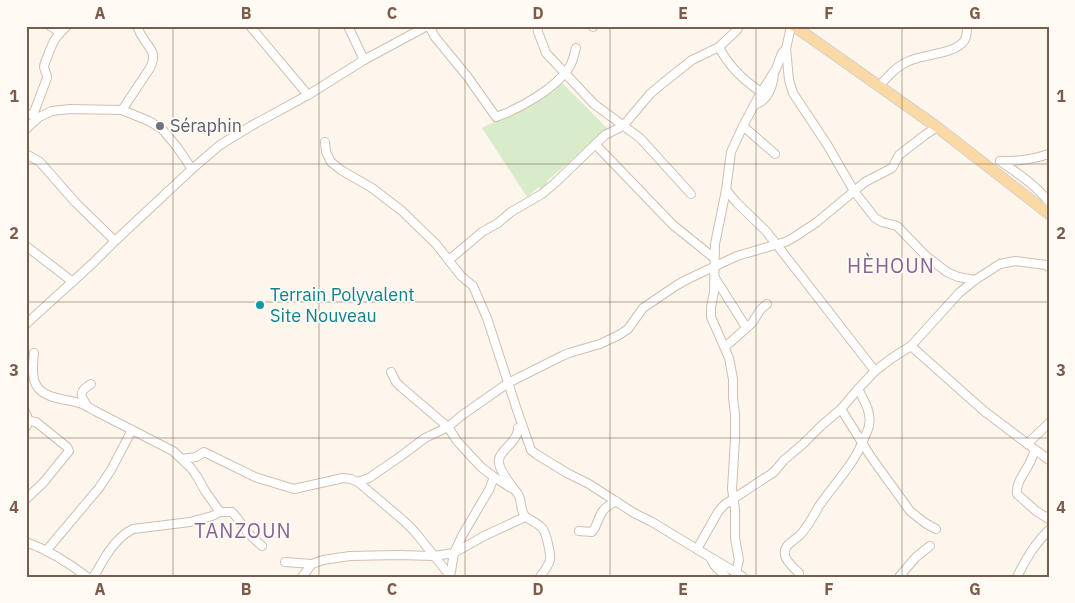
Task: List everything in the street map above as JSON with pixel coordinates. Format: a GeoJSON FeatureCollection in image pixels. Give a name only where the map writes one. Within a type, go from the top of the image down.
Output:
{"type":"FeatureCollection","features":[{"type":"Feature","properties":{"kind":"main road"},"geometry":{"type":"LineString","coordinates":[[793,26],[937,127],[1049,214]]}},
{"type":"Feature","properties":{"kind":"street"},"geometry":{"type":"LineString","coordinates":[[50,26],[60,32]]}},
{"type":"Feature","properties":{"kind":"street"},"geometry":{"type":"LineString","coordinates":[[26,130],[47,78],[44,66],[51,45],[67,26]]}},
{"type":"Feature","properties":{"kind":"street"},"geometry":{"type":"LineString","coordinates":[[122,110],[153,62],[152,52],[137,26]]}},
{"type":"Feature","properties":{"kind":"street"},"geometry":{"type":"LineString","coordinates":[[250,26],[308,95]]}},
{"type":"Feature","properties":{"kind":"street"},"geometry":{"type":"LineString","coordinates":[[348,26],[364,60]]}},
{"type":"Feature","properties":{"kind":"street"},"geometry":{"type":"LineString","coordinates":[[26,324],[220,145],[308,95],[364,60],[428,26],[496,117],[553,86],[565,74],[576,48]]}},
{"type":"Feature","properties":{"kind":"street"},"geometry":{"type":"LineString","coordinates":[[537,26],[546,53],[565,74],[594,104],[640,138],[691,194]]}},
{"type":"Feature","properties":{"kind":"street"},"geometry":{"type":"LineString","coordinates":[[449,260],[482,232],[542,194],[605,135],[623,126],[650,94],[692,60],[719,47],[739,26]]}},
{"type":"Feature","properties":{"kind":"street"},"geometry":{"type":"LineString","coordinates":[[793,26],[786,49],[789,80],[793,93],[828,146],[854,191],[875,218],[897,226],[921,251],[947,272],[958,277],[975,280]]}},
{"type":"Feature","properties":{"kind":"street"},"geometry":{"type":"LineString","coordinates":[[879,86],[890,73],[910,60],[947,51],[963,43],[966,39],[967,26]]}},
{"type":"Feature","properties":{"kind":"street"},"geometry":{"type":"LineString","coordinates":[[719,47],[738,74],[761,92]]}},
{"type":"Feature","properties":{"kind":"street"},"geometry":{"type":"LineString","coordinates":[[740,574],[735,538],[735,509],[732,489],[735,439],[733,379],[729,358],[711,317],[715,278],[715,244],[732,152],[754,105],[774,71],[782,52],[786,49]]}},
{"type":"Feature","properties":{"kind":"street"},"geometry":{"type":"LineString","coordinates":[[754,105],[766,98],[773,82],[774,71]]}},
{"type":"Feature","properties":{"kind":"street"},"geometry":{"type":"LineString","coordinates":[[33,115],[60,110],[122,110],[149,121],[162,129],[192,169]]}},
{"type":"Feature","properties":{"kind":"street"},"geometry":{"type":"LineString","coordinates":[[743,126],[775,154]]}},
{"type":"Feature","properties":{"kind":"street"},"geometry":{"type":"LineString","coordinates":[[358,482],[370,478],[425,438],[448,427],[508,383],[570,353],[600,344],[620,334],[628,329],[643,308],[677,285],[737,256],[794,238],[817,222],[865,182],[892,168],[899,155],[937,127]]}},
{"type":"Feature","properties":{"kind":"street"},"geometry":{"type":"LineString","coordinates":[[325,142],[326,152],[331,162],[372,188],[402,211],[436,244],[461,276],[472,286],[487,318],[531,450],[634,513],[740,574]]}},
{"type":"Feature","properties":{"kind":"street"},"geometry":{"type":"LineString","coordinates":[[595,144],[673,224],[714,258]]}},
{"type":"Feature","properties":{"kind":"street"},"geometry":{"type":"LineString","coordinates":[[1049,154],[1026,160],[1000,161],[1035,187],[1049,202]]}},
{"type":"Feature","properties":{"kind":"street"},"geometry":{"type":"LineString","coordinates":[[27,155],[40,162],[75,202],[115,241]]}},
{"type":"Feature","properties":{"kind":"street"},"geometry":{"type":"LineString","coordinates":[[726,190],[777,244],[875,371]]}},
{"type":"Feature","properties":{"kind":"street"},"geometry":{"type":"LineString","coordinates":[[26,246],[73,282]]}},
{"type":"Feature","properties":{"kind":"street"},"geometry":{"type":"LineString","coordinates":[[697,548],[718,512],[733,499],[774,472],[784,460],[841,409],[875,371],[911,346],[959,293],[975,280],[1000,264],[1015,261],[1049,267]]}},
{"type":"Feature","properties":{"kind":"street"},"geometry":{"type":"LineString","coordinates":[[715,278],[746,327]]}},
{"type":"Feature","properties":{"kind":"street"},"geometry":{"type":"LineString","coordinates":[[724,347],[754,320],[761,309],[768,304]]}},
{"type":"Feature","properties":{"kind":"street"},"geometry":{"type":"LineString","coordinates":[[911,346],[984,411],[1049,460]]}},
{"type":"Feature","properties":{"kind":"street"},"geometry":{"type":"LineString","coordinates":[[34,353],[33,368],[38,388],[50,395],[88,407],[173,451],[198,478],[220,512]]}},
{"type":"Feature","properties":{"kind":"street"},"geometry":{"type":"LineString","coordinates":[[391,372],[401,387],[448,427],[472,458],[494,477],[515,490]]}},
{"type":"Feature","properties":{"kind":"street"},"geometry":{"type":"LineString","coordinates":[[88,407],[81,393],[83,389],[91,384]]}},
{"type":"Feature","properties":{"kind":"street"},"geometry":{"type":"LineString","coordinates":[[799,573],[785,555],[788,543],[802,533],[850,465],[863,443],[870,424],[869,413],[858,389]]}},
{"type":"Feature","properties":{"kind":"street"},"geometry":{"type":"LineString","coordinates":[[841,409],[871,457],[910,512],[936,529]]}},
{"type":"Feature","properties":{"kind":"street"},"geometry":{"type":"LineString","coordinates":[[26,499],[43,483],[69,451],[67,447],[36,422],[27,421]]}},
{"type":"Feature","properties":{"kind":"street"},"geometry":{"type":"LineString","coordinates":[[1027,444],[1049,423]]}},
{"type":"Feature","properties":{"kind":"street"},"geometry":{"type":"LineString","coordinates":[[518,428],[518,435],[498,461],[520,499],[525,517],[545,530],[550,560],[540,577]]}},
{"type":"Feature","properties":{"kind":"street"},"geometry":{"type":"LineString","coordinates":[[46,551],[102,483],[132,430]]}},
{"type":"Feature","properties":{"kind":"street"},"geometry":{"type":"LineString","coordinates":[[1035,450],[1016,488],[1017,494],[1036,511],[1049,519]]}},
{"type":"Feature","properties":{"kind":"street"},"geometry":{"type":"LineString","coordinates":[[182,459],[196,457],[204,452],[255,478],[294,489],[343,478],[351,478],[410,526],[450,577]]}},
{"type":"Feature","properties":{"kind":"street"},"geometry":{"type":"LineString","coordinates":[[450,577],[454,553],[489,490],[494,477]]}},
{"type":"Feature","properties":{"kind":"street"},"geometry":{"type":"LineString","coordinates":[[579,531],[592,532],[596,528],[604,510],[616,501]]}},
{"type":"Feature","properties":{"kind":"street"},"geometry":{"type":"LineString","coordinates":[[93,577],[104,558],[118,540],[133,529],[190,522],[220,512],[232,512],[249,534],[262,546]]}},
{"type":"Feature","properties":{"kind":"street"},"geometry":{"type":"LineString","coordinates":[[285,562],[312,564],[323,560],[350,556],[434,556],[454,553],[484,536],[525,517]]}},
{"type":"Feature","properties":{"kind":"street"},"geometry":{"type":"LineString","coordinates":[[1017,577],[1023,564],[1049,530]]}},
{"type":"Feature","properties":{"kind":"street"},"geometry":{"type":"LineString","coordinates":[[26,542],[46,551],[87,577]]}},
{"type":"Feature","properties":{"kind":"street"},"geometry":{"type":"LineString","coordinates":[[899,577],[916,557],[930,546]]}},
{"type":"Feature","properties":{"kind":"street"},"geometry":{"type":"LineString","coordinates":[[710,557],[714,565],[726,577]]}},
{"type":"Feature","properties":{"kind":"street"},"geometry":{"type":"LineString","coordinates":[[303,577],[312,564]]}},
{"type":"Feature","properties":{"kind":"green space"},"geometry":{"type":"Polygon","coordinates":[[[562,83],[608,129],[547,181],[550,185],[542,192],[539,187],[527,197],[482,128],[533,102],[562,83]]]}},
{"type":"Feature","properties":{"kind":"place","name":"Séraphin"},"geometry":{"type":"Point","coordinates":[160,126]}},
{"type":"Feature","properties":{"kind":"place","name":"Terrain Polyvalent Site Nouveau"},"geometry":{"type":"Point","coordinates":[260,305]}},
{"type":"Feature","properties":{"kind":"district","name":"HÈHOUN"},"geometry":{"type":"Point","coordinates":[891,266]}},
{"type":"Feature","properties":{"kind":"district","name":"TANZOUN"},"geometry":{"type":"Point","coordinates":[243,531]}}]}
